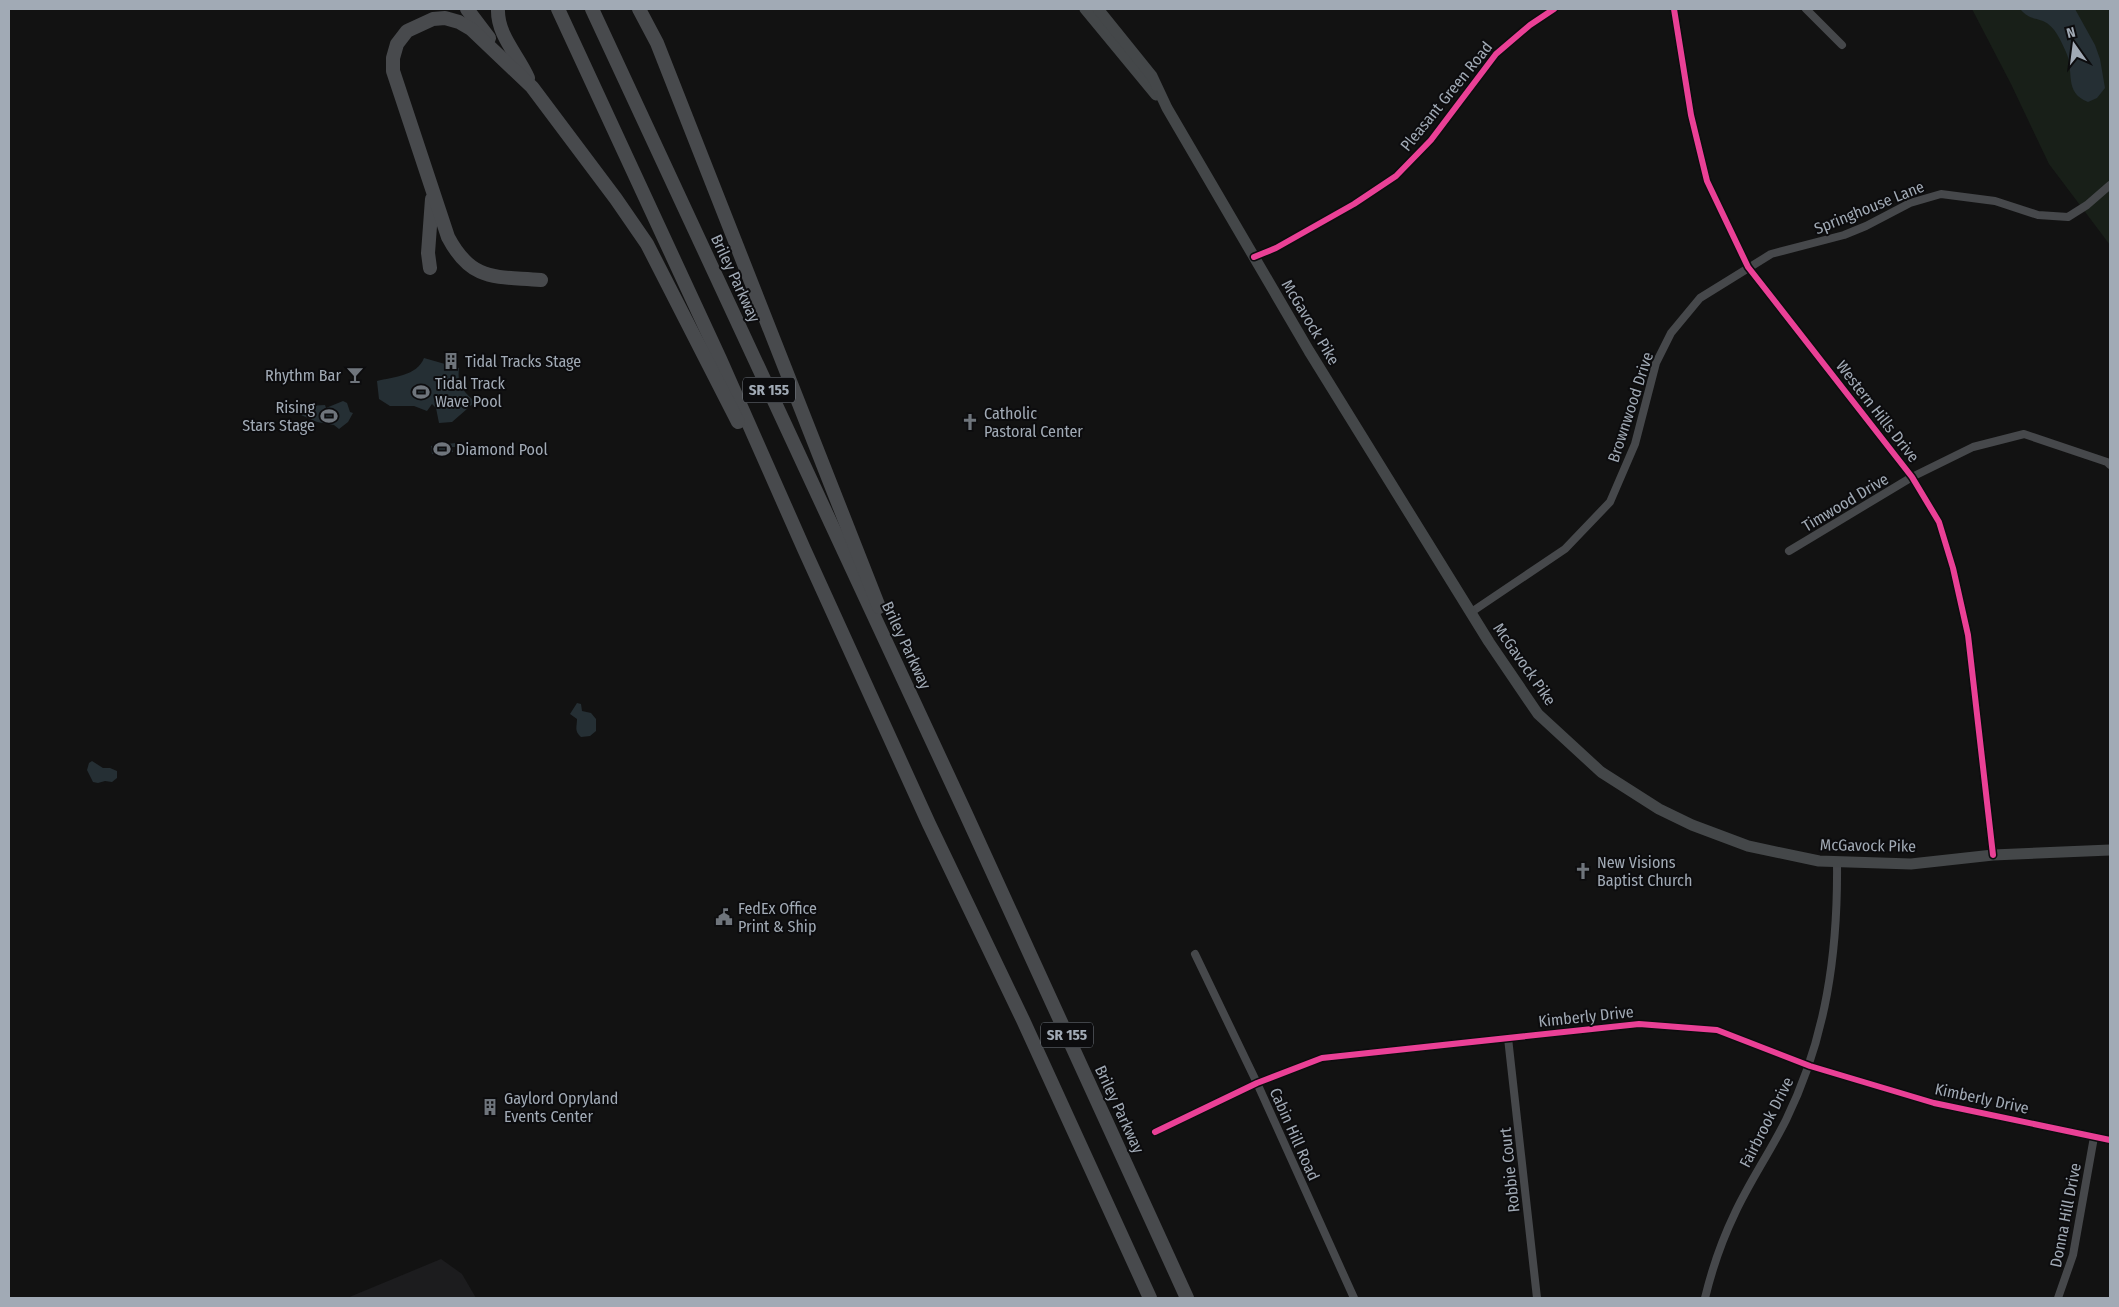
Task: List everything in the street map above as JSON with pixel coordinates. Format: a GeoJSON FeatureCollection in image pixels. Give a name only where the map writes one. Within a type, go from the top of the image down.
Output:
{"type":"FeatureCollection","features":[{"type":"Feature","properties":{"kind":"highway"},"geometry":{"type":"LineString","coordinates":[[467,9],[484,30],[495,50]]}},
{"type":"Feature","properties":{"kind":"highway"},"geometry":{"type":"LineString","coordinates":[[498,9],[498,19],[504,38],[522,66],[532,87]]}},
{"type":"Feature","properties":{"kind":"highway","name":"SR 155"},"geometry":{"type":"LineString","coordinates":[[558,9],[720,359],[804,549],[1150,1298]]}},
{"type":"Feature","properties":{"kind":"highway","name":"Briley Parkway"},"geometry":{"type":"LineString","coordinates":[[592,9],[946,772],[1187,1298]]}},
{"type":"Feature","properties":{"kind":"highway"},"geometry":{"type":"LineString","coordinates":[[639,9],[657,43],[839,508],[946,772]]}},
{"type":"Feature","properties":{"kind":"highway"},"geometry":{"type":"LineString","coordinates":[[649,9],[657,43]]}},
{"type":"Feature","properties":{"kind":"highway"},"geometry":{"type":"LineString","coordinates":[[541,280],[491,277],[466,262],[456,251],[448,237],[393,70],[393,58],[397,44],[407,31],[420,24],[433,19],[445,18],[459,22],[471,29],[495,50],[532,87],[616,199],[647,244],[804,549]]}},
{"type":"Feature","properties":{"kind":"highway"},"geometry":{"type":"LineString","coordinates":[[430,268],[428,253],[432,189]]}},
{"type":"Feature","properties":{"kind":"main road","name":"McGavock Pike"},"geometry":{"type":"LineString","coordinates":[[1085,9],[1167,108]]}},
{"type":"Feature","properties":{"kind":"main road","name":"McGavock Pike"},"geometry":{"type":"LineString","coordinates":[[1098,9],[1152,76],[1167,108],[1308,351],[1470,613],[1538,714],[1589,761],[1624,788],[1670,815],[1720,836],[1767,851],[1800,858],[1837,863],[1916,863],[1993,855],[2110,850]]}},
{"type":"Feature","properties":{"kind":"street","name":"Pleasant Green Road"},"geometry":{"type":"LineString","coordinates":[[1254,257],[1276,248],[1354,204],[1396,176],[1431,140],[1496,54],[1530,25],[1554,9]]}},
{"type":"Feature","properties":{"kind":"street","name":"Western Hills Drive"},"geometry":{"type":"LineString","coordinates":[[1674,9],[1690,115],[1707,181],[1748,266],[1912,477],[1939,522],[1953,568],[1968,635],[1993,855]]}},
{"type":"Feature","properties":{"kind":"street"},"geometry":{"type":"LineString","coordinates":[[1806,9],[1842,45]]}},
{"type":"Feature","properties":{"kind":"street","name":"Springhouse Lane"},"geometry":{"type":"LineString","coordinates":[[1748,266],[1770,254],[1844,235],[1910,203],[1941,194],[1995,201],[2038,215],[2068,217],[2087,206],[2110,185]]}},
{"type":"Feature","properties":{"kind":"street","name":"Brownwood Drive"},"geometry":{"type":"LineString","coordinates":[[1470,613],[1565,549],[1610,502],[1635,444],[1656,363],[1671,333],[1700,298],[1748,266]]}},
{"type":"Feature","properties":{"kind":"street","name":"Timwood Drive"},"geometry":{"type":"LineString","coordinates":[[1789,551],[1912,477],[1973,447],[2024,434],[2107,462],[2110,465]]}},
{"type":"Feature","properties":{"kind":"street","name":"Fairbrook Drive"},"geometry":{"type":"LineString","coordinates":[[1705,1298],[1725,1233],[1782,1128],[1810,1066],[1823,1017],[1831,970],[1836,911],[1837,863]]}},
{"type":"Feature","properties":{"kind":"street","name":"Cabin Hill Road"},"geometry":{"type":"LineString","coordinates":[[1195,954],[1257,1083],[1354,1298]]}},
{"type":"Feature","properties":{"kind":"street","name":"Kimberly Drive"},"geometry":{"type":"LineString","coordinates":[[1156,1132],[1257,1083],[1322,1058],[1639,1024],[1717,1030],[1810,1066],[1934,1103],[2110,1140]]}},
{"type":"Feature","properties":{"kind":"street","name":"Robbie Court"},"geometry":{"type":"LineString","coordinates":[[1508,1038],[1537,1298]]}},
{"type":"Feature","properties":{"kind":"street","name":"Donna Hill Drive"},"geometry":{"type":"LineString","coordinates":[[2058,1298],[2073,1255],[2094,1137]]}},
{"type":"Feature","properties":{"kind":"shaded area"},"geometry":{"type":"Polygon","coordinates":[[[1972,9],[2110,9],[2110,245],[2049,164],[2011,84],[1972,9]]]}},
{"type":"Feature","properties":{"kind":"shaded area"},"geometry":{"type":"Polygon","coordinates":[[[2020,9],[2075,9],[2095,45],[2100,59],[2105,88],[2097,98],[2088,102],[2075,93],[2072,87],[2069,59],[2057,34],[2047,23],[2028,16],[2020,9]]]}},
{"type":"Feature","properties":{"kind":"shaded area","name":"Tidal Track Wave Pool"},"geometry":{"type":"Polygon","coordinates":[[[424,358],[459,368],[460,384],[475,402],[452,422],[439,423],[436,408],[432,404],[427,411],[414,406],[390,406],[379,399],[377,381],[404,375],[416,369],[424,358]]]}},
{"type":"Feature","properties":{"kind":"shaded area","name":"Rising Stars Stage"},"geometry":{"type":"Polygon","coordinates":[[[343,401],[347,403],[350,412],[353,413],[348,422],[339,429],[334,425],[317,422],[301,415],[306,406],[325,405],[326,408],[343,401]]]}},
{"type":"Feature","properties":{"kind":"shaded area","name":"Diamond Pool"},"geometry":{"type":"Polygon","coordinates":[[[455,443],[455,447],[452,447],[453,452],[432,454],[431,446],[455,443]]]}},
{"type":"Feature","properties":{"kind":"shaded area"},"geometry":{"type":"Polygon","coordinates":[[[577,703],[581,704],[582,711],[591,713],[596,719],[596,731],[590,736],[581,737],[577,733],[577,719],[570,714],[577,703]]]}},
{"type":"Feature","properties":{"kind":"shaded area"},"geometry":{"type":"Polygon","coordinates":[[[92,761],[103,768],[117,771],[117,778],[112,782],[93,782],[87,770],[89,763],[92,761]]]}},
{"type":"Feature","properties":{"kind":"shaded area"},"geometry":{"type":"Polygon","coordinates":[[[441,1259],[462,1274],[476,1298],[347,1298],[441,1259]]]}},
{"type":"Feature","properties":{"kind":"cycle path"},"geometry":{"type":"LineString","coordinates":[[1254,257],[1276,248],[1354,204],[1396,176],[1431,140],[1496,54],[1530,25],[1554,9]]}},
{"type":"Feature","properties":{"kind":"cycle path"},"geometry":{"type":"LineString","coordinates":[[1674,9],[1691,115],[1707,181],[1748,267],[1912,477],[1939,522],[1953,568],[1968,635],[1993,855]]}},
{"type":"Feature","properties":{"kind":"cycle path"},"geometry":{"type":"LineString","coordinates":[[1155,1132],[1257,1083],[1322,1058],[1639,1024],[1717,1030],[1810,1066],[1934,1103],[2110,1140]]}},
{"type":"Feature","properties":{"kind":"place","name":"Tidal Tracks Stage"},"geometry":{"type":"Point","coordinates":[451,361]}},
{"type":"Feature","properties":{"kind":"place","name":"Rhythm Bar"},"geometry":{"type":"Point","coordinates":[355,375]}},
{"type":"Feature","properties":{"kind":"place","name":"Tidal Track Wave Pool"},"geometry":{"type":"Point","coordinates":[421,392]}},
{"type":"Feature","properties":{"kind":"place","name":"Rising Stars Stage"},"geometry":{"type":"Point","coordinates":[329,416]}},
{"type":"Feature","properties":{"kind":"place","name":"Catholic Pastoral Center"},"geometry":{"type":"Point","coordinates":[970,422]}},
{"type":"Feature","properties":{"kind":"place","name":"Diamond Pool"},"geometry":{"type":"Point","coordinates":[442,449]}},
{"type":"Feature","properties":{"kind":"place","name":"New Visions Baptist Church"},"geometry":{"type":"Point","coordinates":[1583,871]}},
{"type":"Feature","properties":{"kind":"place","name":"FedEx Office Print & Ship"},"geometry":{"type":"Point","coordinates":[724,917]}},
{"type":"Feature","properties":{"kind":"place","name":"Gaylord Opryland Events Center"},"geometry":{"type":"Point","coordinates":[490,1107]}}]}
